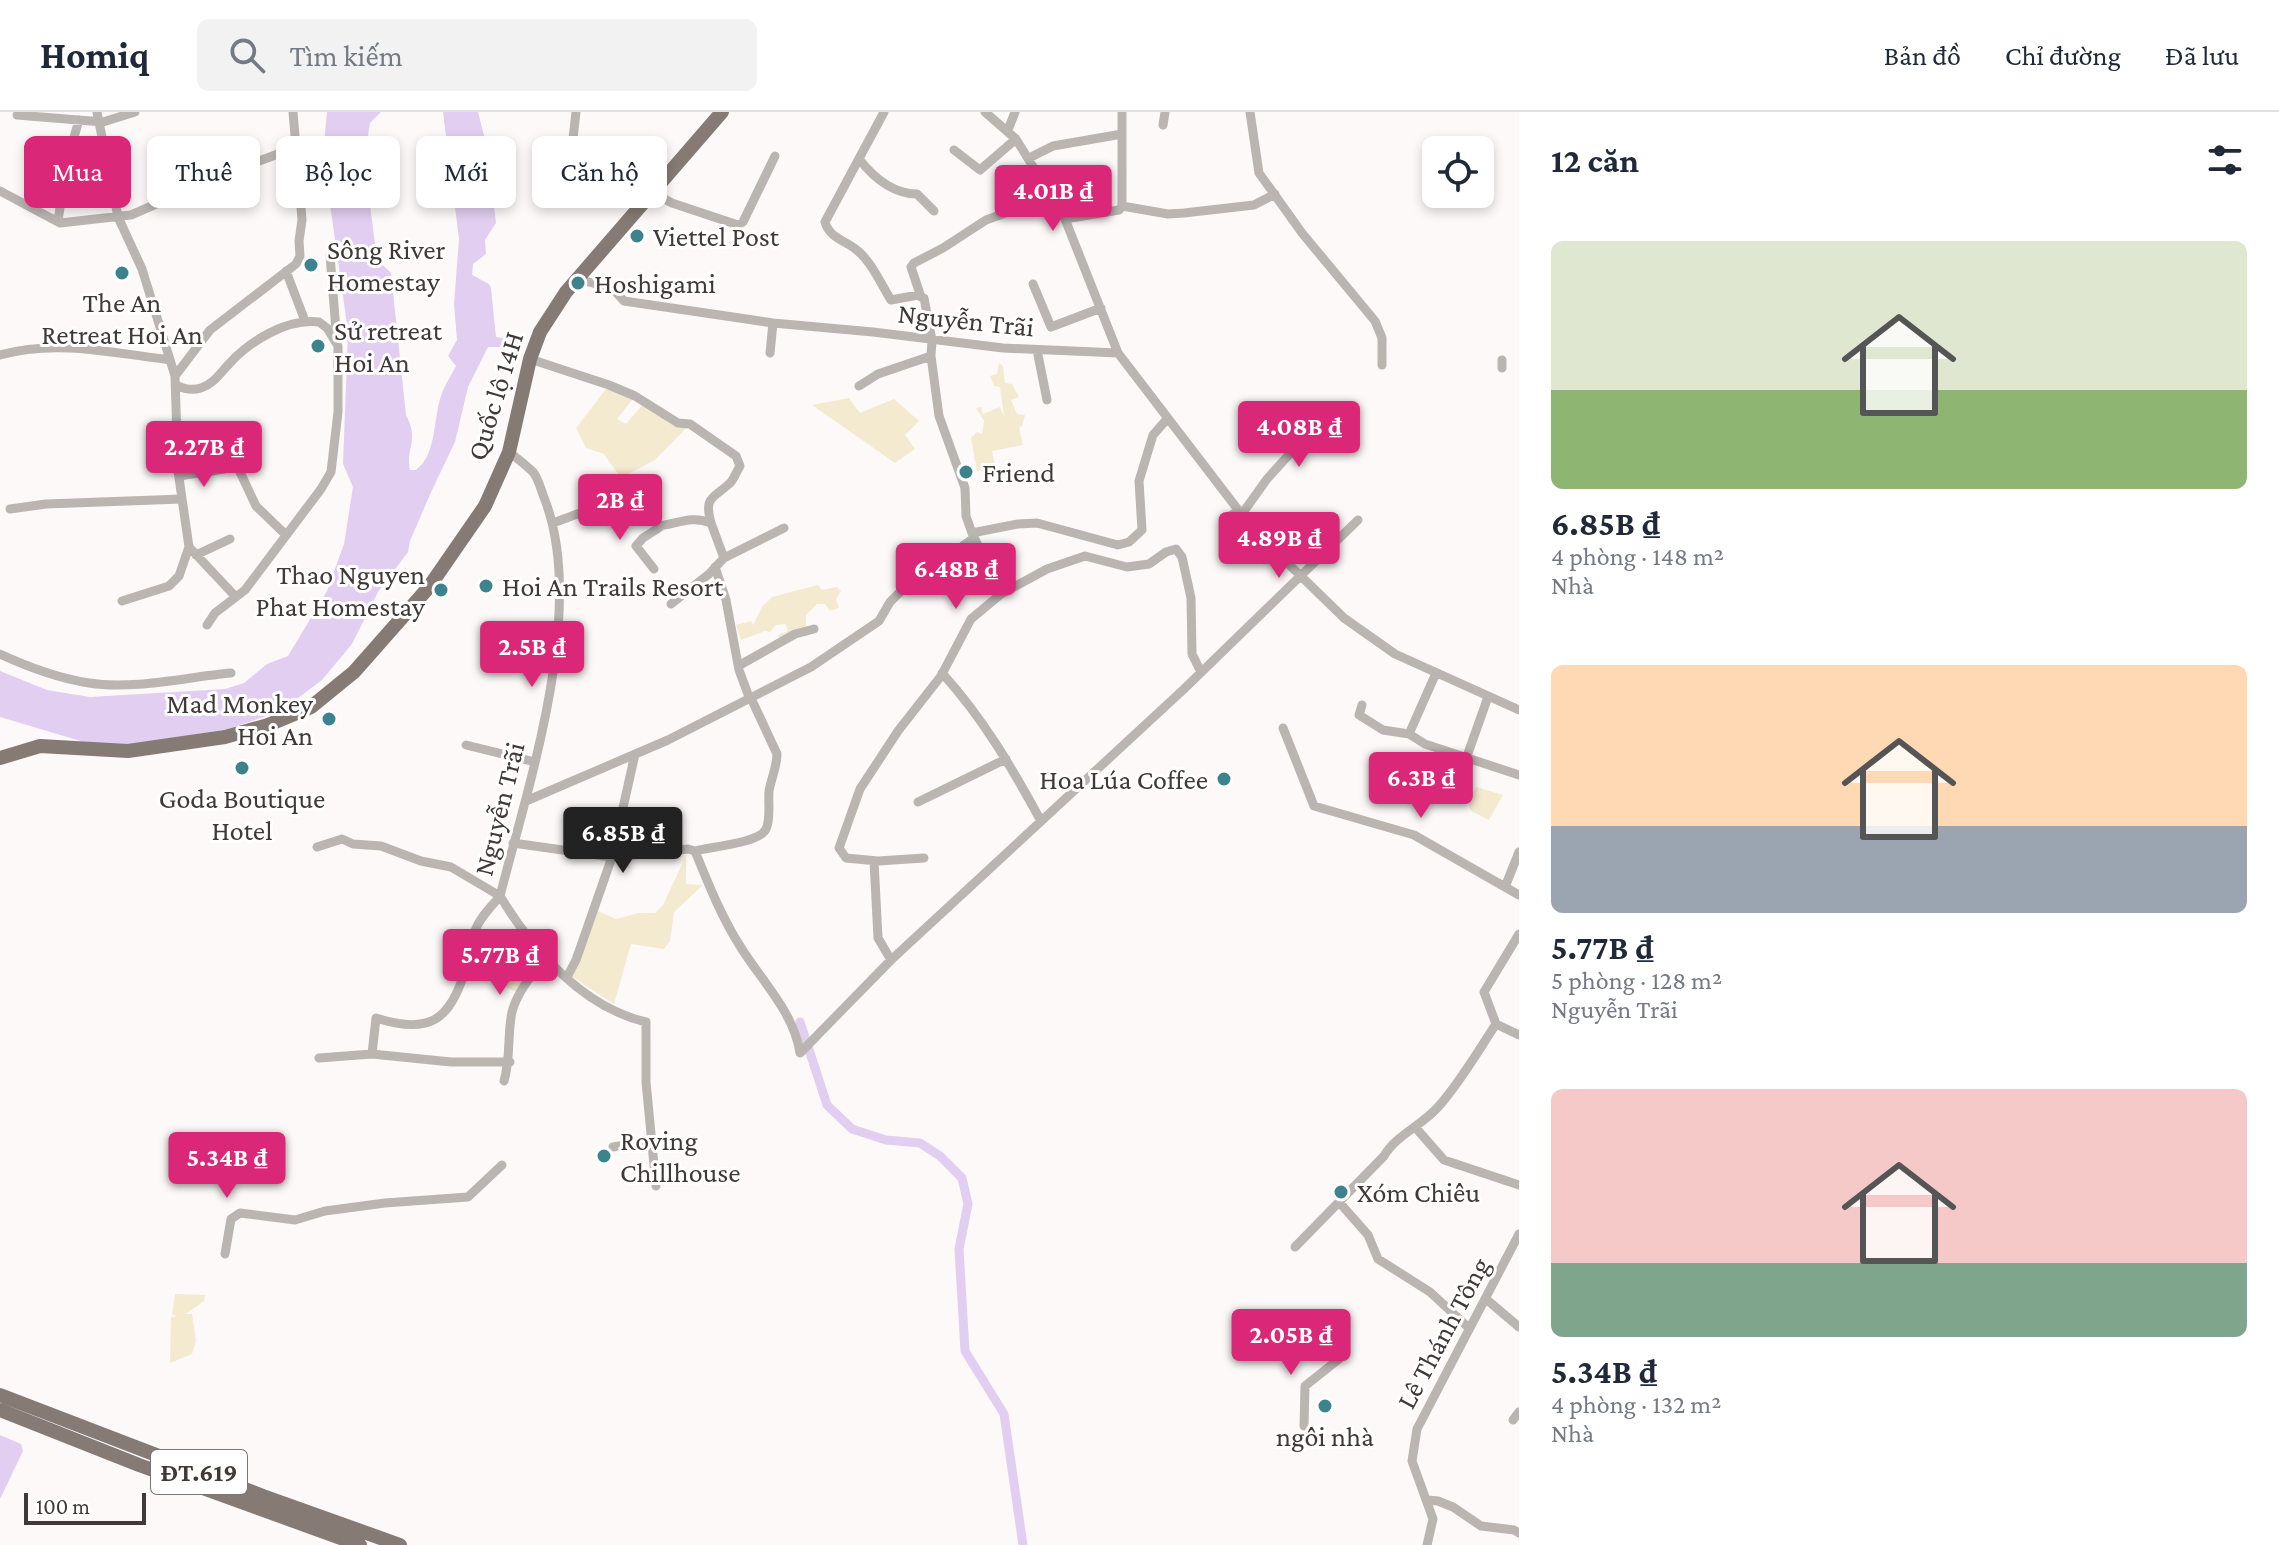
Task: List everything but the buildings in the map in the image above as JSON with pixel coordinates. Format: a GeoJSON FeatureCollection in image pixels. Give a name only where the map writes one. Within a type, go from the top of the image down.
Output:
{"type":"FeatureCollection","features":[{"type":"Feature","properties":{"kind":"main road","name":"Quốc lộ 14H"},"geometry":{"type":"LineString","coordinates":[[667,176],[722,112]]}},
{"type":"Feature","properties":{"kind":"main road","name":"Quốc lộ 14H"},"geometry":{"type":"LineString","coordinates":[[0,758],[40,746],[154,750],[225,737],[268,725],[311,707],[354,672],[429,587],[485,506],[509,452],[530,359],[540,332],[577,279],[639,208]]}},
{"type":"Feature","properties":{"kind":"main road","name":"ĐT.619"},"geometry":{"type":"LineString","coordinates":[[0,1395],[400,1545]]}},
{"type":"Feature","properties":{"kind":"main road","name":"ĐT.619"},"geometry":{"type":"LineString","coordinates":[[0,1410],[139,1465],[360,1545]]}},
{"type":"Feature","properties":{"kind":"street"},"geometry":{"type":"LineString","coordinates":[[17,115],[79,120],[135,112]]}},
{"type":"Feature","properties":{"kind":"street"},"geometry":{"type":"LineString","coordinates":[[293,112],[294,136]]}},
{"type":"Feature","properties":{"kind":"street"},"geometry":{"type":"LineString","coordinates":[[573,136],[576,112]]}},
{"type":"Feature","properties":{"kind":"street"},"geometry":{"type":"LineString","coordinates":[[884,112],[825,222],[827,229],[862,255],[891,300],[921,297]]}},
{"type":"Feature","properties":{"kind":"street"},"geometry":{"type":"LineString","coordinates":[[985,112],[1016,139],[1065,219],[1118,353],[1241,512],[1299,577],[1344,618],[1395,654],[1519,710]]}},
{"type":"Feature","properties":{"kind":"street"},"geometry":{"type":"LineString","coordinates":[[1008,130],[1015,112]]}},
{"type":"Feature","properties":{"kind":"street"},"geometry":{"type":"LineString","coordinates":[[1065,219],[1119,210],[1122,206],[1122,112]]}},
{"type":"Feature","properties":{"kind":"street"},"geometry":{"type":"LineString","coordinates":[[1163,125],[1165,112]]}},
{"type":"Feature","properties":{"kind":"street"},"geometry":{"type":"LineString","coordinates":[[1250,112],[1259,173],[1302,233],[1375,321],[1382,338],[1382,360]]}},
{"type":"Feature","properties":{"kind":"street"},"geometry":{"type":"LineString","coordinates":[[98,117],[118,217],[142,269],[176,380],[179,476],[192,551],[235,596]]}},
{"type":"Feature","properties":{"kind":"street"},"geometry":{"type":"LineString","coordinates":[[58,221],[67,161],[79,120]]}},
{"type":"Feature","properties":{"kind":"street"},"geometry":{"type":"LineString","coordinates":[[1029,158],[1053,146],[1122,134]]}},
{"type":"Feature","properties":{"kind":"street"},"geometry":{"type":"LineString","coordinates":[[954,150],[980,170],[1016,139]]}},
{"type":"Feature","properties":{"kind":"street"},"geometry":{"type":"LineString","coordinates":[[0,191],[58,221],[118,217],[131,215],[276,155]]}},
{"type":"Feature","properties":{"kind":"street"},"geometry":{"type":"LineString","coordinates":[[667,201],[738,225],[743,222],[775,156]]}},
{"type":"Feature","properties":{"kind":"street"},"geometry":{"type":"LineString","coordinates":[[859,159],[871,175],[903,194],[917,194],[934,211]]}},
{"type":"Feature","properties":{"kind":"street"},"geometry":{"type":"LineString","coordinates":[[1122,206],[1168,214],[1198,212],[1254,205],[1275,194]]}},
{"type":"Feature","properties":{"kind":"street"},"geometry":{"type":"LineString","coordinates":[[1001,594],[966,516],[965,488],[939,416],[926,307],[911,267],[986,220],[1052,196]]}},
{"type":"Feature","properties":{"kind":"street"},"geometry":{"type":"LineString","coordinates":[[176,380],[210,330],[296,264],[300,256],[301,208]]}},
{"type":"Feature","properties":{"kind":"street"},"geometry":{"type":"LineString","coordinates":[[207,625],[215,613],[245,590],[331,472],[338,412],[338,346],[330,255]]}},
{"type":"Feature","properties":{"kind":"street"},"geometry":{"type":"LineString","coordinates":[[286,271],[305,321]]}},
{"type":"Feature","properties":{"kind":"street","name":"Nguyễn Trãi"},"geometry":{"type":"LineString","coordinates":[[577,279],[612,288],[624,301],[773,323],[1037,350],[1118,353]]}},
{"type":"Feature","properties":{"kind":"street"},"geometry":{"type":"LineString","coordinates":[[1033,284],[1051,327],[1101,308]]}},
{"type":"Feature","properties":{"kind":"street"},"geometry":{"type":"LineString","coordinates":[[176,380],[185,390],[201,388],[213,382],[231,362],[263,337],[305,321],[319,322],[327,328],[338,346]]}},
{"type":"Feature","properties":{"kind":"street"},"geometry":{"type":"LineString","coordinates":[[770,353],[773,323]]}},
{"type":"Feature","properties":{"kind":"street"},"geometry":{"type":"LineString","coordinates":[[0,355],[64,346],[170,360]]}},
{"type":"Feature","properties":{"kind":"street"},"geometry":{"type":"LineString","coordinates":[[1037,350],[1047,400]]}},
{"type":"Feature","properties":{"kind":"street"},"geometry":{"type":"LineString","coordinates":[[859,386],[878,374],[931,356]]}},
{"type":"Feature","properties":{"kind":"street"},"geometry":{"type":"LineString","coordinates":[[530,359],[635,396],[678,423],[690,424],[704,432],[736,456],[740,466],[734,478],[709,502],[707,510],[724,558]]}},
{"type":"Feature","properties":{"kind":"street"},"geometry":{"type":"LineString","coordinates":[[526,801],[668,740],[811,667],[879,621],[890,602],[903,589],[973,536],[1018,524],[1037,523],[1118,545],[1129,542],[1142,530],[1138,487],[1143,465],[1153,435],[1168,418]]}},
{"type":"Feature","properties":{"kind":"street"},"geometry":{"type":"LineString","coordinates":[[1224,519],[1241,512],[1295,447],[1276,428]]}},
{"type":"Feature","properties":{"kind":"street","name":"Nguyễn Trãi"},"geometry":{"type":"LineString","coordinates":[[509,452],[535,474],[553,523],[561,594],[551,678],[535,762],[500,896],[544,957],[567,977],[609,1009],[646,1022],[650,1141]]}},
{"type":"Feature","properties":{"kind":"street"},"geometry":{"type":"LineString","coordinates":[[179,476],[224,469]]}},
{"type":"Feature","properties":{"kind":"street"},"geometry":{"type":"LineString","coordinates":[[240,472],[256,506],[286,535]]}},
{"type":"Feature","properties":{"kind":"street"},"geometry":{"type":"LineString","coordinates":[[553,523],[639,491],[645,494],[660,527]]}},
{"type":"Feature","properties":{"kind":"street"},"geometry":{"type":"LineString","coordinates":[[10,509],[46,504],[182,499]]}},
{"type":"Feature","properties":{"kind":"street"},"geometry":{"type":"LineString","coordinates":[[654,569],[636,546],[643,538],[660,527],[690,519],[711,523]]}},
{"type":"Feature","properties":{"kind":"street"},"geometry":{"type":"LineString","coordinates":[[695,851],[719,907],[739,945],[790,1024],[800,1053],[891,960],[1201,672],[1358,520]]}},
{"type":"Feature","properties":{"kind":"street"},"geometry":{"type":"LineString","coordinates":[[671,604],[724,558],[784,528]]}},
{"type":"Feature","properties":{"kind":"street"},"geometry":{"type":"LineString","coordinates":[[122,601],[169,586],[179,576],[192,551],[230,539]]}},
{"type":"Feature","properties":{"kind":"street"},"geometry":{"type":"LineString","coordinates":[[924,858],[874,861],[846,858],[839,848],[849,813],[877,761],[942,673],[965,627],[1001,594],[1047,569],[1085,556],[1127,567],[1149,564],[1176,549],[1182,557],[1191,598],[1192,654],[1201,672]]}},
{"type":"Feature","properties":{"kind":"street"},"geometry":{"type":"LineString","coordinates":[[513,843],[612,857],[688,849],[695,851],[748,841],[761,835],[767,827],[770,783],[777,754],[750,697],[715,567]]}},
{"type":"Feature","properties":{"kind":"street"},"geometry":{"type":"LineString","coordinates":[[740,665],[795,634],[814,629]]}},
{"type":"Feature","properties":{"kind":"street"},"geometry":{"type":"LineString","coordinates":[[0,654],[57,675],[91,683],[129,684],[231,673]]}},
{"type":"Feature","properties":{"kind":"street"},"geometry":{"type":"LineString","coordinates":[[942,673],[965,698],[1006,759],[1041,821]]}},
{"type":"Feature","properties":{"kind":"street"},"geometry":{"type":"LineString","coordinates":[[1409,734],[1436,673]]}},
{"type":"Feature","properties":{"kind":"street"},"geometry":{"type":"LineString","coordinates":[[1467,756],[1488,697]]}},
{"type":"Feature","properties":{"kind":"street"},"geometry":{"type":"LineString","coordinates":[[1362,705],[1359,715],[1383,730],[1409,734],[1425,744],[1519,775]]}},
{"type":"Feature","properties":{"kind":"street"},"geometry":{"type":"LineString","coordinates":[[1283,728],[1314,806],[1414,835],[1519,895]]}},
{"type":"Feature","properties":{"kind":"street"},"geometry":{"type":"LineString","coordinates":[[466,745],[535,762]]}},
{"type":"Feature","properties":{"kind":"street"},"geometry":{"type":"LineString","coordinates":[[567,977],[576,960],[612,857],[635,754]]}},
{"type":"Feature","properties":{"kind":"street"},"geometry":{"type":"LineString","coordinates":[[918,802],[1006,759]]}},
{"type":"Feature","properties":{"kind":"street"},"geometry":{"type":"LineString","coordinates":[[317,847],[342,839],[353,844],[381,846],[421,861],[451,867],[500,896],[475,929],[463,979],[448,1006],[434,1022],[425,1025],[376,1018],[372,1054]]}},
{"type":"Feature","properties":{"kind":"street"},"geometry":{"type":"LineString","coordinates":[[1505,887],[1519,852]]}},
{"type":"Feature","properties":{"kind":"street"},"geometry":{"type":"LineString","coordinates":[[874,861],[878,938],[891,960]]}},
{"type":"Feature","properties":{"kind":"street"},"geometry":{"type":"LineString","coordinates":[[1519,934],[1484,992],[1496,1024],[1519,1035]]}},
{"type":"Feature","properties":{"kind":"street"},"geometry":{"type":"LineString","coordinates":[[504,1081],[510,1062],[514,1007],[544,957]]}},
{"type":"Feature","properties":{"kind":"street"},"geometry":{"type":"LineString","coordinates":[[1295,1247],[1384,1156],[1390,1146],[1439,1107],[1496,1024]]}},
{"type":"Feature","properties":{"kind":"street"},"geometry":{"type":"LineString","coordinates":[[319,1058],[372,1054],[451,1062],[510,1062]]}},
{"type":"Feature","properties":{"kind":"street"},"geometry":{"type":"LineString","coordinates":[[1415,1127],[1444,1160],[1519,1185]]}},
{"type":"Feature","properties":{"kind":"street"},"geometry":{"type":"LineString","coordinates":[[613,1147],[650,1141],[656,1186]]}},
{"type":"Feature","properties":{"kind":"street"},"geometry":{"type":"LineString","coordinates":[[225,1254],[231,1219],[240,1213],[295,1220],[325,1211],[385,1203],[468,1197],[502,1165]]}},
{"type":"Feature","properties":{"kind":"street"},"geometry":{"type":"LineString","coordinates":[[1339,1202],[1368,1235],[1378,1259],[1430,1292],[1469,1328]]}},
{"type":"Feature","properties":{"kind":"street","name":"Lê Thánh Tông"},"geometry":{"type":"LineString","coordinates":[[1427,1545],[1433,1519],[1412,1461],[1417,1429],[1519,1234]]}},
{"type":"Feature","properties":{"kind":"street"},"geometry":{"type":"LineString","coordinates":[[1486,1299],[1519,1327]]}},
{"type":"Feature","properties":{"kind":"street"},"geometry":{"type":"LineString","coordinates":[[1304,1426],[1305,1386],[1339,1359]]}},
{"type":"Feature","properties":{"kind":"street"},"geometry":{"type":"LineString","coordinates":[[1427,1500],[1453,1507],[1481,1526],[1519,1533]]}},
{"type":"Feature","properties":{"kind":"shaded area"},"geometry":{"type":"Polygon","coordinates":[[[327,112],[381,112],[370,123],[368,136],[325,136],[327,112]]]}},
{"type":"Feature","properties":{"kind":"shaded area"},"geometry":{"type":"Polygon","coordinates":[[[443,112],[478,112],[484,136],[446,136],[443,112]]]}},
{"type":"Feature","properties":{"kind":"shaded area"},"geometry":{"type":"Polygon","coordinates":[[[331,208],[370,208],[377,259],[391,273],[406,415],[412,431],[410,470],[416,470],[428,455],[438,405],[456,366],[448,356],[457,340],[454,304],[459,239],[455,208],[494,208],[496,223],[485,240],[486,254],[473,264],[472,275],[491,288],[496,337],[518,340],[519,347],[488,347],[468,387],[455,442],[410,541],[408,552],[378,592],[352,644],[322,680],[272,714],[228,729],[131,745],[84,742],[0,717],[0,671],[47,690],[90,697],[225,689],[244,683],[267,664],[288,656],[327,591],[344,544],[353,487],[343,464],[348,332],[331,208]]]}},
{"type":"Feature","properties":{"kind":"shaded area"},"geometry":{"type":"Polygon","coordinates":[[[999,363],[1003,366],[1005,383],[1012,384],[1019,397],[1011,400],[1017,414],[1025,415],[1019,427],[1023,445],[992,451],[995,467],[977,471],[971,438],[977,432],[982,434],[984,421],[976,408],[981,407],[983,414],[1000,407],[1004,417],[1000,387],[994,386],[990,376],[997,374],[999,363]]]}},
{"type":"Feature","properties":{"kind":"shaded area"},"geometry":{"type":"Polygon","coordinates":[[[609,385],[635,396],[617,419],[626,424],[645,402],[690,424],[655,460],[621,478],[604,454],[586,448],[576,428],[609,385]]]}},
{"type":"Feature","properties":{"kind":"shaded area"},"geometry":{"type":"Polygon","coordinates":[[[849,398],[860,413],[894,399],[919,421],[905,435],[915,449],[895,463],[812,405],[849,398]]]}},
{"type":"Feature","properties":{"kind":"shaded area"},"geometry":{"type":"Polygon","coordinates":[[[818,585],[822,590],[837,587],[841,591],[836,599],[839,608],[830,611],[825,604],[817,604],[806,615],[806,630],[781,642],[778,635],[788,631],[785,624],[741,640],[736,625],[751,621],[753,625],[762,607],[772,597],[818,585]]]}},
{"type":"Feature","properties":{"kind":"shaded area"},"geometry":{"type":"Polygon","coordinates":[[[521,638],[521,652],[525,653],[526,658],[523,662],[517,661],[508,652],[508,645],[521,638]]]}},
{"type":"Feature","properties":{"kind":"shaded area"},"geometry":{"type":"Polygon","coordinates":[[[1476,787],[1503,795],[1489,820],[1471,811],[1468,804],[1476,787]]]}},
{"type":"Feature","properties":{"kind":"shaded area"},"geometry":{"type":"Polygon","coordinates":[[[686,856],[686,884],[703,885],[674,912],[670,941],[664,949],[631,944],[614,1004],[569,975],[593,909],[616,919],[639,913],[655,913],[663,905],[686,856]]]}},
{"type":"Feature","properties":{"kind":"shaded area"},"geometry":{"type":"Polygon","coordinates":[[[521,943],[541,957],[519,993],[498,984],[521,943]]]}},
{"type":"Feature","properties":{"kind":"shaded area"},"geometry":{"type":"Polygon","coordinates":[[[175,1294],[205,1295],[204,1301],[186,1314],[192,1314],[196,1341],[192,1354],[170,1363],[171,1317],[177,1316],[172,1315],[175,1294]]]}},
{"type":"Feature","properties":{"kind":"shaded area"},"geometry":{"type":"Polygon","coordinates":[[[0,1435],[21,1444],[23,1451],[0,1499],[0,1435]]]}},
{"type":"Feature","properties":{"kind":"waterway"},"geometry":{"type":"LineString","coordinates":[[800,1022],[827,1105],[852,1129],[886,1140],[920,1143],[940,1156],[962,1178],[968,1204],[959,1249],[965,1351],[1004,1414],[1023,1545]]}},
{"type":"Feature","properties":{"kind":"place","name":"Viettel Post"},"geometry":{"type":"Point","coordinates":[637,236]}},
{"type":"Feature","properties":{"kind":"place","name":"Sông River Homestay"},"geometry":{"type":"Point","coordinates":[311,265]}},
{"type":"Feature","properties":{"kind":"place","name":"The An Retreat Hoi An"},"geometry":{"type":"Point","coordinates":[122,273]}},
{"type":"Feature","properties":{"kind":"place","name":"Hoshigami"},"geometry":{"type":"Point","coordinates":[578,283]}},
{"type":"Feature","properties":{"kind":"place","name":"Sử retreat Hoi An"},"geometry":{"type":"Point","coordinates":[318,346]}},
{"type":"Feature","properties":{"kind":"place","name":"Friend"},"geometry":{"type":"Point","coordinates":[966,472]}},
{"type":"Feature","properties":{"kind":"place","name":"Hoi An Trails Resort"},"geometry":{"type":"Point","coordinates":[486,586]}},
{"type":"Feature","properties":{"kind":"place","name":"Thao Nguyen Phat Homestay"},"geometry":{"type":"Point","coordinates":[441,590]}},
{"type":"Feature","properties":{"kind":"place","name":"Mad Monkey Hoi An"},"geometry":{"type":"Point","coordinates":[329,719]}},
{"type":"Feature","properties":{"kind":"place","name":"Goda Boutique Hotel"},"geometry":{"type":"Point","coordinates":[242,768]}},
{"type":"Feature","properties":{"kind":"place","name":"Hoa Lúa Coffee"},"geometry":{"type":"Point","coordinates":[1224,779]}},
{"type":"Feature","properties":{"kind":"place","name":"Roving Chillhouse"},"geometry":{"type":"Point","coordinates":[604,1156]}},
{"type":"Feature","properties":{"kind":"place","name":"Xóm Chiêu"},"geometry":{"type":"Point","coordinates":[1341,1192]}},
{"type":"Feature","properties":{"kind":"place","name":"ngôi nhà"},"geometry":{"type":"Point","coordinates":[1325,1406]}}]}
